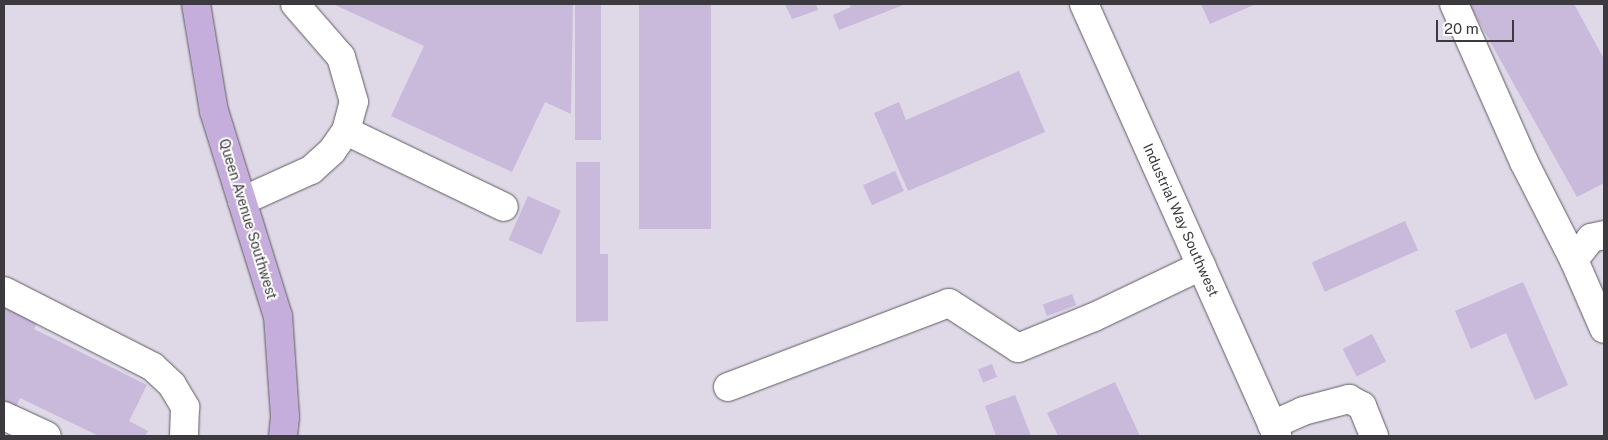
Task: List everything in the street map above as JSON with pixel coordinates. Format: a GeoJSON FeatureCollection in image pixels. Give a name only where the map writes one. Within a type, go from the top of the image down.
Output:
{"type":"FeatureCollection","features":[{"type":"Feature","properties":{"kind":"main road","name":"Queen Avenue Southwest"},"geometry":{"type":"LineString","coordinates":[[196,4],[214,111],[278,316],[285,417],[283,436]]}},
{"type":"Feature","properties":{"kind":"street"},"geometry":{"type":"LineString","coordinates":[[242,201],[311,170],[332,151],[346,131],[354,102],[341,58],[295,4]]}},
{"type":"Feature","properties":{"kind":"street","name":"Industrial Way Southwest"},"geometry":{"type":"LineString","coordinates":[[1084,4],[1275,431]]}},
{"type":"Feature","properties":{"kind":"street"},"geometry":{"type":"LineString","coordinates":[[1454,4],[1524,162],[1574,260],[1604,329]]}},
{"type":"Feature","properties":{"kind":"street"},"geometry":{"type":"LineString","coordinates":[[346,131],[504,207]]}},
{"type":"Feature","properties":{"kind":"street"},"geometry":{"type":"LineString","coordinates":[[1574,260],[1591,238],[1604,234]]}},
{"type":"Feature","properties":{"kind":"street"},"geometry":{"type":"LineString","coordinates":[[728,387],[949,303],[1018,348],[1094,317],[1201,266]]}},
{"type":"Feature","properties":{"kind":"street"},"geometry":{"type":"LineString","coordinates":[[4,291],[153,367],[172,386],[186,407],[184,436]]}},
{"type":"Feature","properties":{"kind":"street"},"geometry":{"type":"LineString","coordinates":[[1275,431],[1303,411],[1348,399],[1362,406],[1374,436]]}},
{"type":"Feature","properties":{"kind":"street"},"geometry":{"type":"LineString","coordinates":[[4,416],[47,436]]}},
{"type":"Feature","properties":{"kind":"shaded area"},"geometry":{"type":"Polygon","coordinates":[[[4,4],[1604,4],[1604,436],[4,436],[4,4]]]}},
{"type":"Feature","properties":{"kind":"building"},"geometry":{"type":"Polygon","coordinates":[[[333,4],[573,4],[571,114],[545,102],[512,172],[391,116],[424,46],[333,4]]]}},
{"type":"Feature","properties":{"kind":"building"},"geometry":{"type":"Polygon","coordinates":[[[575,4],[601,4],[601,140],[575,140],[575,4]]]}},
{"type":"Feature","properties":{"kind":"building"},"geometry":{"type":"Polygon","coordinates":[[[639,4],[711,4],[711,229],[639,229],[639,4]]]}},
{"type":"Feature","properties":{"kind":"building"},"geometry":{"type":"Polygon","coordinates":[[[785,4],[816,4],[818,10],[792,19],[785,4]]]}},
{"type":"Feature","properties":{"kind":"building"},"geometry":{"type":"Polygon","coordinates":[[[849,4],[906,4],[839,30],[833,15],[851,7],[849,4]]]}},
{"type":"Feature","properties":{"kind":"building"},"geometry":{"type":"Polygon","coordinates":[[[1201,4],[1256,4],[1210,24],[1201,4]]]}},
{"type":"Feature","properties":{"kind":"building"},"geometry":{"type":"Polygon","coordinates":[[[1469,4],[1574,4],[1604,59],[1604,183],[1577,197],[1469,4]]]}},
{"type":"Feature","properties":{"kind":"building"},"geometry":{"type":"Polygon","coordinates":[[[1019,71],[1045,132],[908,191],[874,113],[899,102],[906,120],[1019,71]]]}},
{"type":"Feature","properties":{"kind":"building"},"geometry":{"type":"Polygon","coordinates":[[[576,162],[600,162],[600,254],[608,254],[608,321],[576,322],[576,162]]]}},
{"type":"Feature","properties":{"kind":"building"},"geometry":{"type":"Polygon","coordinates":[[[895,171],[904,191],[872,205],[863,185],[895,171]]]}},
{"type":"Feature","properties":{"kind":"building"},"geometry":{"type":"Polygon","coordinates":[[[528,196],[561,211],[541,254],[508,240],[528,196]]]}},
{"type":"Feature","properties":{"kind":"building"},"geometry":{"type":"Polygon","coordinates":[[[1405,221],[1418,250],[1325,292],[1312,262],[1405,221]]]}},
{"type":"Feature","properties":{"kind":"building"},"geometry":{"type":"Polygon","coordinates":[[[1523,282],[1568,385],[1535,400],[1506,333],[1471,349],[1455,311],[1523,282]]]}},
{"type":"Feature","properties":{"kind":"building"},"geometry":{"type":"Polygon","coordinates":[[[1072,294],[1076,305],[1047,316],[1043,305],[1072,294]]]}},
{"type":"Feature","properties":{"kind":"building"},"geometry":{"type":"Polygon","coordinates":[[[4,303],[38,320],[34,329],[147,385],[129,421],[148,431],[145,436],[99,436],[20,398],[15,409],[4,404],[4,303]]]}},
{"type":"Feature","properties":{"kind":"building"},"geometry":{"type":"Polygon","coordinates":[[[1372,334],[1386,362],[1357,377],[1343,349],[1372,334]]]}},
{"type":"Feature","properties":{"kind":"building"},"geometry":{"type":"Polygon","coordinates":[[[992,364],[997,377],[983,382],[978,369],[992,364]]]}},
{"type":"Feature","properties":{"kind":"building"},"geometry":{"type":"Polygon","coordinates":[[[1115,382],[1140,436],[1058,436],[1047,413],[1115,382]]]}},
{"type":"Feature","properties":{"kind":"building"},"geometry":{"type":"Polygon","coordinates":[[[1015,395],[1031,436],[996,436],[985,406],[1015,395]]]}}]}
